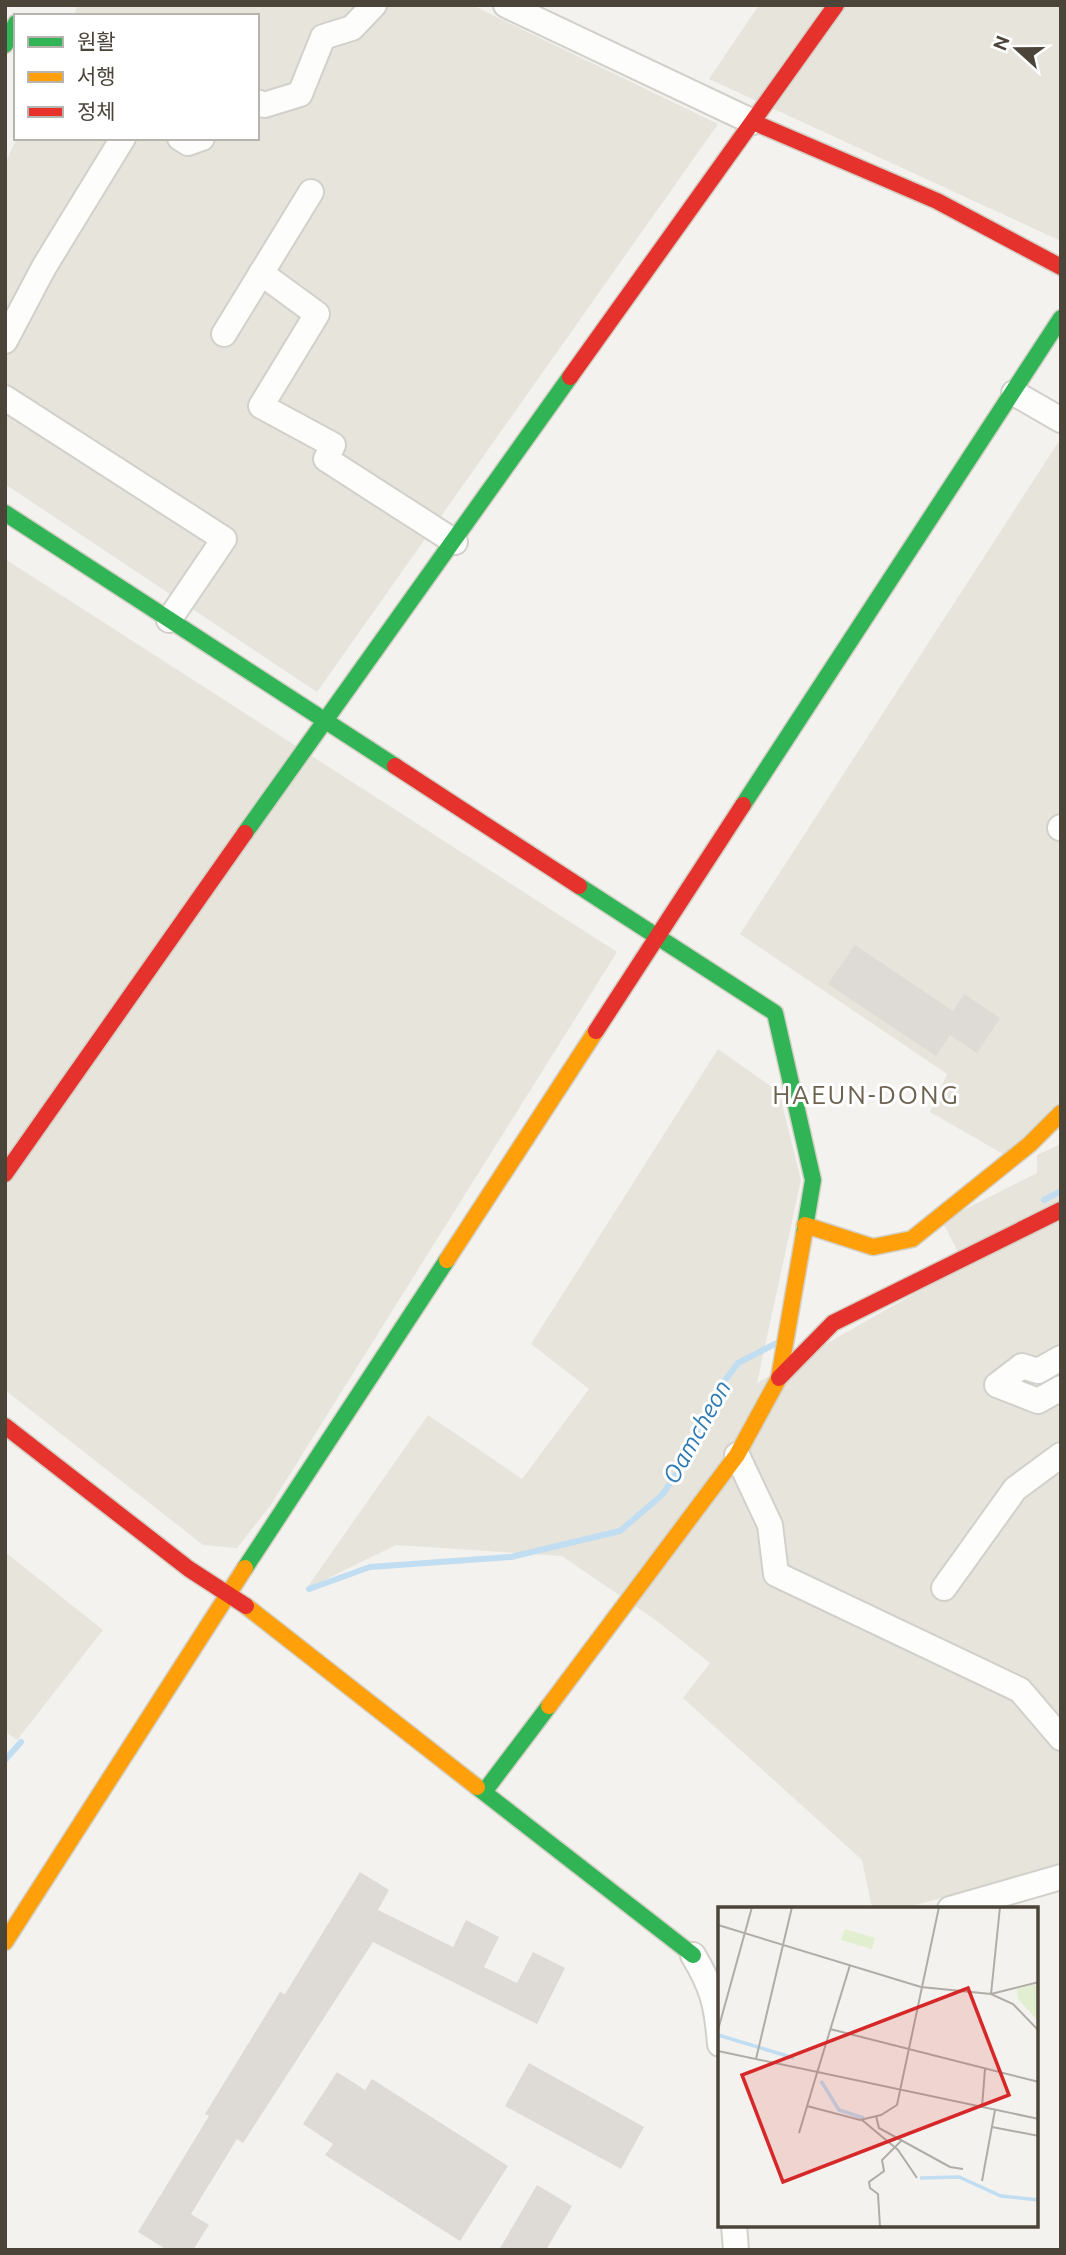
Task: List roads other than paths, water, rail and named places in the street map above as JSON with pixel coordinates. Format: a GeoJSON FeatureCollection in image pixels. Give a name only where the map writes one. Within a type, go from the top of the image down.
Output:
{"type":"FeatureCollection","features":[{"type":"Feature","properties":{"kind":"street"},"geometry":{"type":"LineString","coordinates":[[259,103],[264,104],[300,94],[323,37],[352,28],[374,5]]}},
{"type":"Feature","properties":{"kind":"street"},"geometry":{"type":"LineString","coordinates":[[506,5],[753,122],[937,201],[1061,267]]}},
{"type":"Feature","properties":{"kind":"street"},"geometry":{"type":"LineString","coordinates":[[5,1174],[324,720],[455,542],[836,5]]}},
{"type":"Feature","properties":{"kind":"street"},"geometry":{"type":"LineString","coordinates":[[5,45],[14,27]]}},
{"type":"Feature","properties":{"kind":"street"},"geometry":{"type":"LineString","coordinates":[[5,341],[44,267],[122,140]]}},
{"type":"Feature","properties":{"kind":"street"},"geometry":{"type":"LineString","coordinates":[[224,334],[311,192]]}},
{"type":"Feature","properties":{"kind":"street"},"geometry":{"type":"LineString","coordinates":[[261,273],[317,314],[261,406],[332,445],[326,459],[455,542]]}},
{"type":"Feature","properties":{"kind":"street"},"geometry":{"type":"LineString","coordinates":[[5,1942],[229,1593],[1061,318]]}},
{"type":"Feature","properties":{"kind":"street"},"geometry":{"type":"LineString","coordinates":[[1014,393],[1061,420]]}},
{"type":"Feature","properties":{"kind":"street"},"geometry":{"type":"LineString","coordinates":[[5,398],[225,539],[169,620]]}},
{"type":"Feature","properties":{"kind":"street"},"geometry":{"type":"LineString","coordinates":[[5,513],[657,939],[775,1013],[813,1180],[779,1378]]}},
{"type":"Feature","properties":{"kind":"street"},"geometry":{"type":"LineString","coordinates":[[805,1225],[873,1247],[912,1239],[1030,1144],[1061,1113]]}},
{"type":"Feature","properties":{"kind":"street"},"geometry":{"type":"LineString","coordinates":[[484,1792],[737,1455],[779,1378],[833,1323],[1061,1210]]}},
{"type":"Feature","properties":{"kind":"street"},"geometry":{"type":"LineString","coordinates":[[1061,1358],[1038,1370],[1022,1366],[997,1385],[1038,1401],[1061,1388]]}},
{"type":"Feature","properties":{"kind":"street"},"geometry":{"type":"LineString","coordinates":[[5,1426],[189,1569],[229,1593],[694,1955],[710,1983],[716,2002],[718,2030]]}},
{"type":"Feature","properties":{"kind":"street"},"geometry":{"type":"LineString","coordinates":[[737,1455],[770,1525],[776,1574],[1020,1690],[1061,1738]]}},
{"type":"Feature","properties":{"kind":"street"},"geometry":{"type":"LineString","coordinates":[[944,1588],[1014,1489],[1061,1455]]}},
{"type":"Feature","properties":{"kind":"street"},"geometry":{"type":"LineString","coordinates":[[957,1907],[1061,1877]]}},
{"type":"Feature","properties":{"kind":"street"},"geometry":{"type":"LineString","coordinates":[[694,1955],[718,1960]]}},
{"type":"Feature","properties":{"kind":"street"},"geometry":{"type":"LineString","coordinates":[[734,2227],[736,2250]]}},
{"type":"Feature","properties":{"kind":"waterway","name":"Oamcheon"},"geometry":{"type":"LineString","coordinates":[[1044,1200],[1061,1191]]}},
{"type":"Feature","properties":{"kind":"waterway","name":"Oamcheon"},"geometry":{"type":"LineString","coordinates":[[309,1589],[370,1567],[511,1557],[620,1531],[662,1495],[679,1470],[719,1388],[738,1363],[775,1344]]}},
{"type":"Feature","properties":{"kind":"waterway","name":"Oamcheon"},"geometry":{"type":"LineString","coordinates":[[5,1760],[21,1742]]}},
{"type":"Feature","properties":{"kind":"district","name":"HAEUN-DONG"},"geometry":{"type":"Point","coordinates":[866,1095]}}]}
